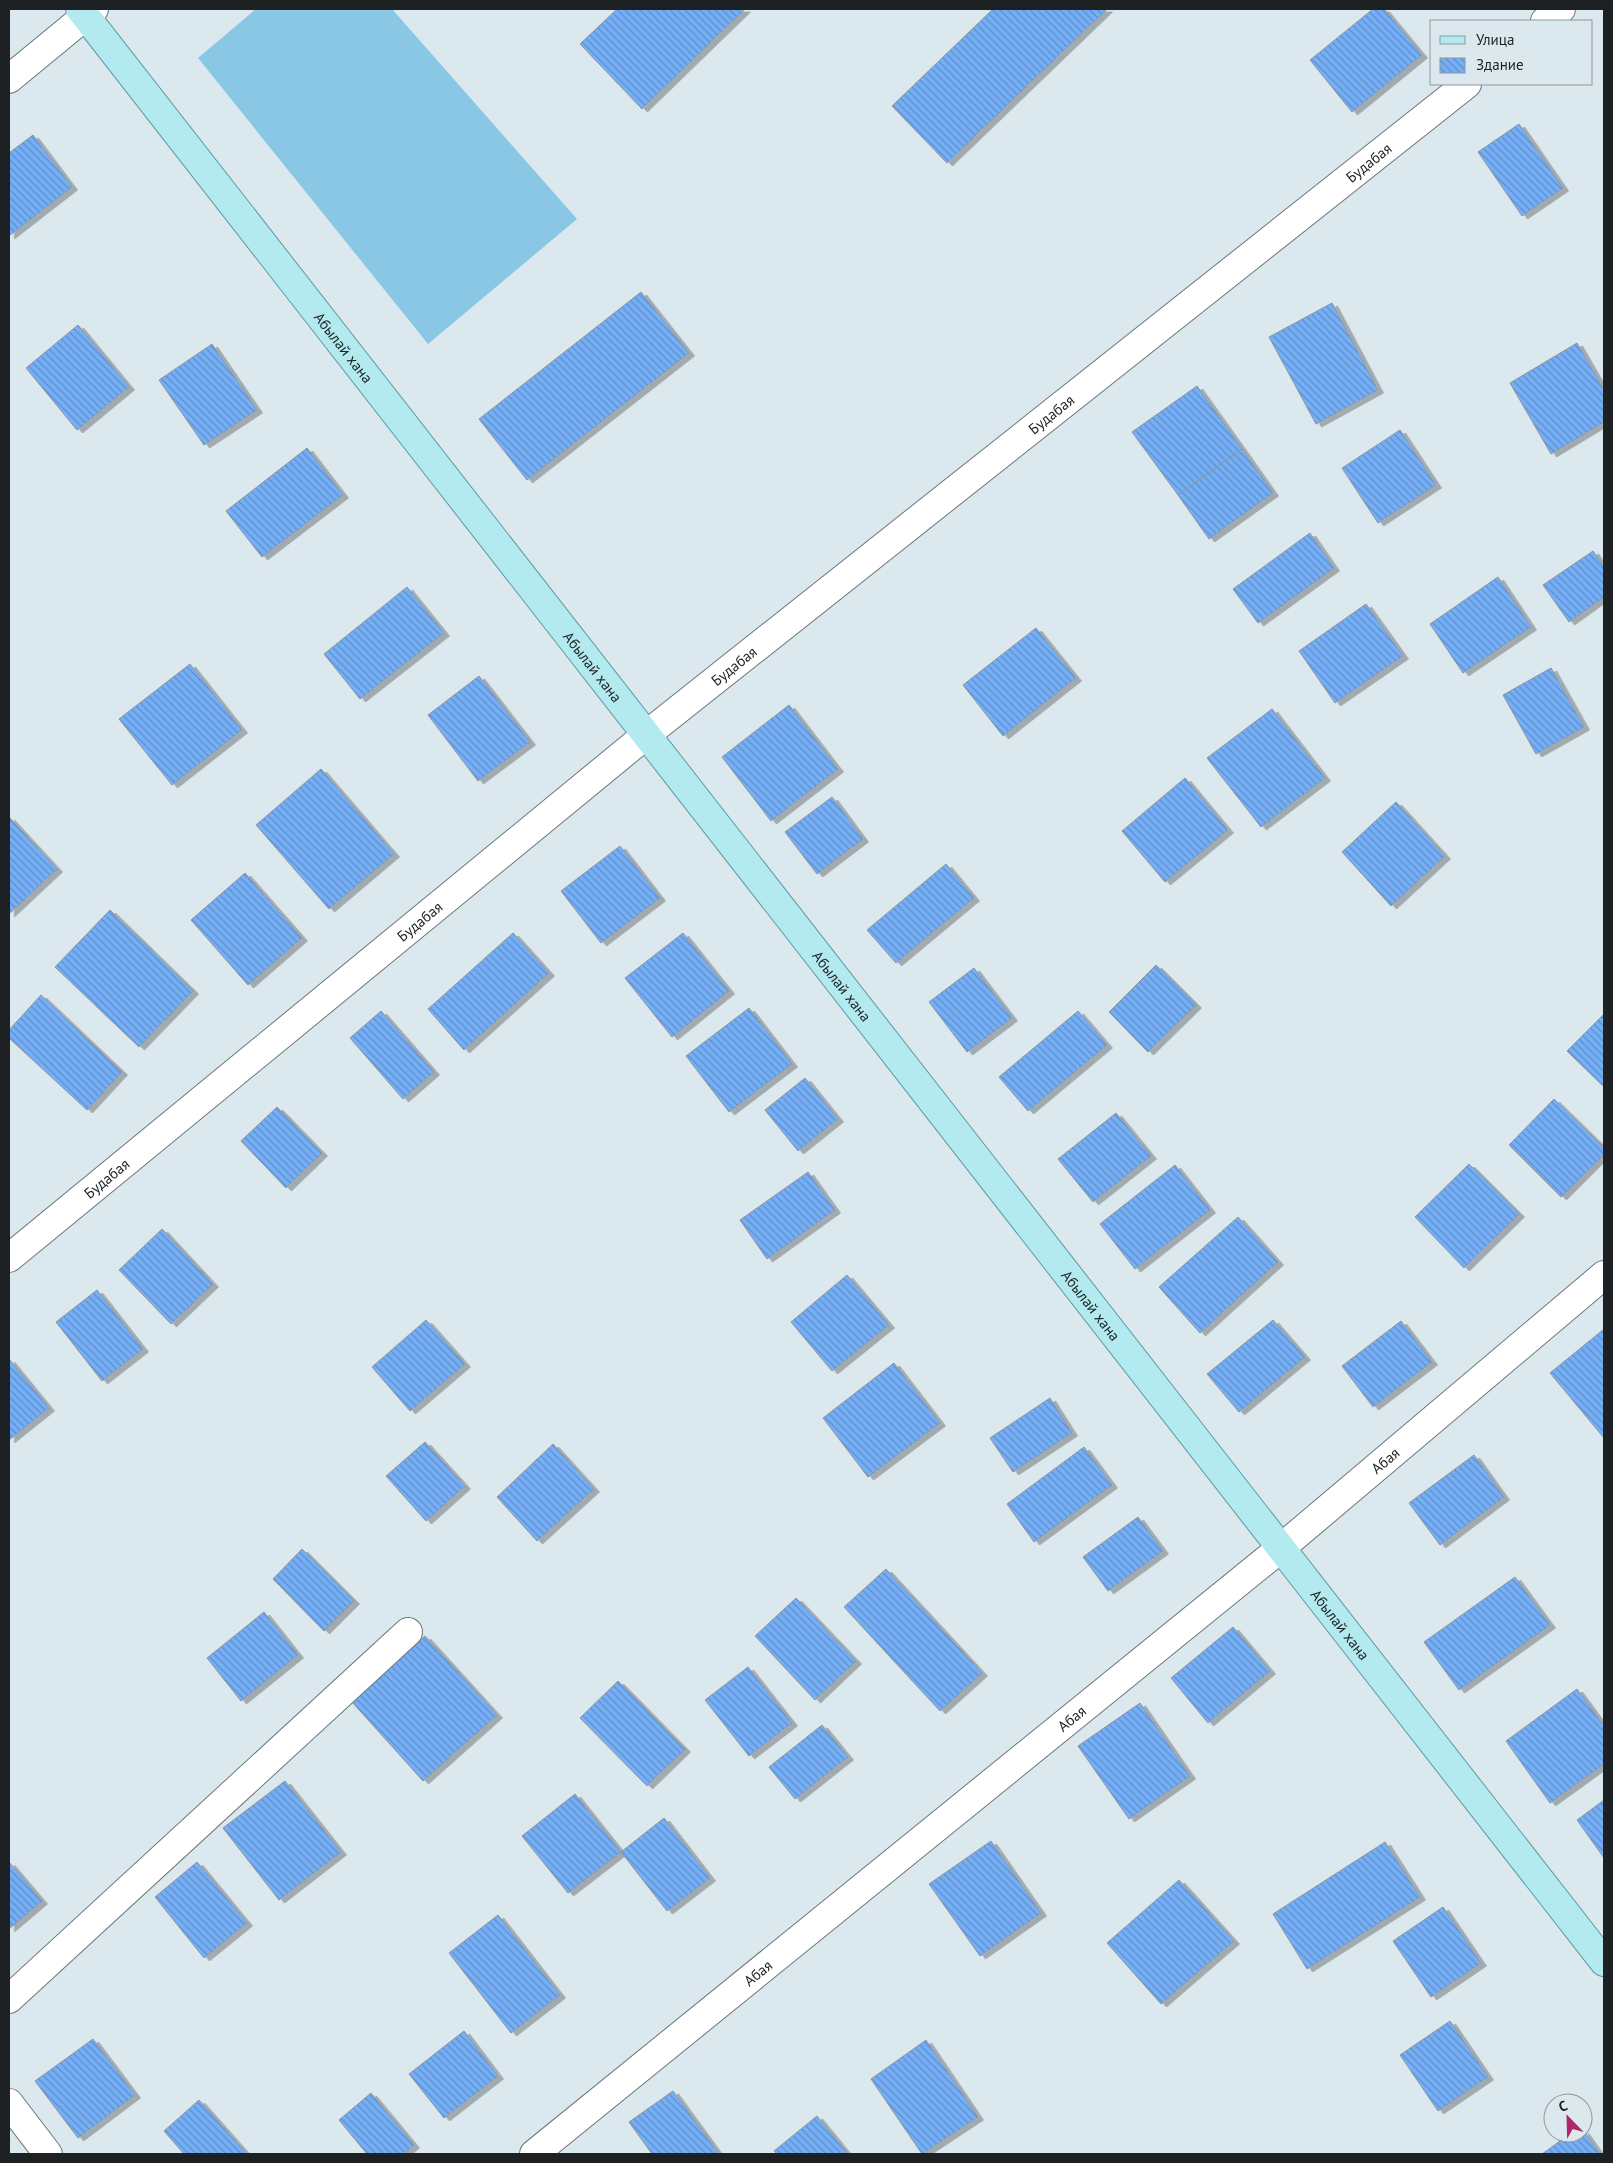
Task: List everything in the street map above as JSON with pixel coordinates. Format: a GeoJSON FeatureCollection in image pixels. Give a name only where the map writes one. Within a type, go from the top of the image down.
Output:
{"type":"FeatureCollection","features":[{"type":"Feature","properties":{"kind":"main road","name":"Абылай хана"},"geometry":{"type":"LineString","coordinates":[[86,11],[646,735],[1604,1962]]}},
{"type":"Feature","properties":{"kind":"street"},"geometry":{"type":"LineString","coordinates":[[1546,20],[1561,9]]}},
{"type":"Feature","properties":{"kind":"street"},"geometry":{"type":"LineString","coordinates":[[9,78],[86,11]]}},
{"type":"Feature","properties":{"kind":"street","name":"Будабая"},"geometry":{"type":"LineString","coordinates":[[9,1258],[646,735],[1466,85]]}},
{"type":"Feature","properties":{"kind":"street","name":"Абая"},"geometry":{"type":"LineString","coordinates":[[534,2154],[1281,1548],[1604,1275]]}},
{"type":"Feature","properties":{"kind":"street"},"geometry":{"type":"LineString","coordinates":[[9,1999],[408,1632]]}},
{"type":"Feature","properties":{"kind":"street"},"geometry":{"type":"LineString","coordinates":[[9,2103],[48,2154]]}},
{"type":"Feature","properties":{"kind":"shaded area"},"geometry":{"type":"Polygon","coordinates":[[[256,9],[392,9],[577,219],[428,344],[198,58],[256,9]]]}},
{"type":"Feature","properties":{"kind":"building"},"geometry":{"type":"Polygon","coordinates":[[[617,9],[745,9],[642,109],[580,44],[617,9]]]}},
{"type":"Feature","properties":{"kind":"building"},"geometry":{"type":"Polygon","coordinates":[[[993,9],[1107,9],[947,163],[892,106],[993,9]]]}},
{"type":"Feature","properties":{"kind":"building"},"geometry":{"type":"Polygon","coordinates":[[[1373,9],[1384,9],[1422,55],[1352,112],[1310,60],[1373,9]]]}},
{"type":"Feature","properties":{"kind":"building"},"geometry":{"type":"Polygon","coordinates":[[[1519,124],[1563,188],[1522,216],[1478,152],[1519,124]]]}},
{"type":"Feature","properties":{"kind":"building"},"geometry":{"type":"Polygon","coordinates":[[[33,135],[72,187],[9,236],[9,153],[33,135]]]}},
{"type":"Feature","properties":{"kind":"building"},"geometry":{"type":"Polygon","coordinates":[[[641,292],[689,353],[527,480],[479,419],[641,292]]]}},
{"type":"Feature","properties":{"kind":"building"},"geometry":{"type":"Polygon","coordinates":[[[1332,303],[1378,390],[1316,424],[1269,337],[1332,303]]]}},
{"type":"Feature","properties":{"kind":"building"},"geometry":{"type":"Polygon","coordinates":[[[78,325],[129,387],[77,430],[26,368],[78,325]]]}},
{"type":"Feature","properties":{"kind":"building"},"geometry":{"type":"Polygon","coordinates":[[[1577,343],[1604,390],[1604,422],[1551,454],[1510,383],[1577,343]]]}},
{"type":"Feature","properties":{"kind":"building"},"geometry":{"type":"Polygon","coordinates":[[[212,344],[257,410],[204,445],[159,380],[212,344]]]}},
{"type":"Feature","properties":{"kind":"building"},"geometry":{"type":"Polygon","coordinates":[[[1197,386],[1242,449],[1178,495],[1132,432],[1197,386]]]}},
{"type":"Feature","properties":{"kind":"building"},"geometry":{"type":"Polygon","coordinates":[[[1400,430],[1436,485],[1378,523],[1342,468],[1400,430]]]}},
{"type":"Feature","properties":{"kind":"building"},"geometry":{"type":"Polygon","coordinates":[[[307,448],[343,495],[262,557],[226,511],[307,448]]]}},
{"type":"Feature","properties":{"kind":"building"},"geometry":{"type":"Polygon","coordinates":[[[1242,449],[1273,493],[1209,539],[1178,495],[1242,449]]]}},
{"type":"Feature","properties":{"kind":"building"},"geometry":{"type":"Polygon","coordinates":[[[1310,533],[1334,568],[1258,623],[1233,589],[1310,533]]]}},
{"type":"Feature","properties":{"kind":"building"},"geometry":{"type":"Polygon","coordinates":[[[1593,551],[1604,567],[1604,597],[1569,622],[1543,585],[1593,551]]]}},
{"type":"Feature","properties":{"kind":"building"},"geometry":{"type":"Polygon","coordinates":[[[1498,577],[1531,627],[1463,673],[1430,624],[1498,577]]]}},
{"type":"Feature","properties":{"kind":"building"},"geometry":{"type":"Polygon","coordinates":[[[407,587],[444,633],[360,699],[324,654],[407,587]]]}},
{"type":"Feature","properties":{"kind":"building"},"geometry":{"type":"Polygon","coordinates":[[[1366,604],[1403,656],[1335,703],[1299,651],[1366,604]]]}},
{"type":"Feature","properties":{"kind":"building"},"geometry":{"type":"Polygon","coordinates":[[[1036,628],[1076,678],[1003,736],[963,685],[1036,628]]]}},
{"type":"Feature","properties":{"kind":"building"},"geometry":{"type":"Polygon","coordinates":[[[190,664],[242,730],[172,785],[119,719],[190,664]]]}},
{"type":"Feature","properties":{"kind":"building"},"geometry":{"type":"Polygon","coordinates":[[[1551,668],[1584,727],[1536,754],[1503,695],[1551,668]]]}},
{"type":"Feature","properties":{"kind":"building"},"geometry":{"type":"Polygon","coordinates":[[[479,676],[530,742],[478,781],[428,715],[479,676]]]}},
{"type":"Feature","properties":{"kind":"building"},"geometry":{"type":"Polygon","coordinates":[[[789,705],[838,769],[771,821],[722,757],[789,705]]]}},
{"type":"Feature","properties":{"kind":"building"},"geometry":{"type":"Polygon","coordinates":[[[1272,709],[1325,778],[1261,827],[1207,758],[1272,709]]]}},
{"type":"Feature","properties":{"kind":"building"},"geometry":{"type":"Polygon","coordinates":[[[321,769],[394,854],[329,909],[256,825],[321,769]]]}},
{"type":"Feature","properties":{"kind":"building"},"geometry":{"type":"Polygon","coordinates":[[[1185,778],[1228,830],[1165,882],[1122,831],[1185,778]]]}},
{"type":"Feature","properties":{"kind":"building"},"geometry":{"type":"Polygon","coordinates":[[[832,797],[863,839],[817,874],[785,832],[832,797]]]}},
{"type":"Feature","properties":{"kind":"building"},"geometry":{"type":"Polygon","coordinates":[[[1396,802],[1445,856],[1391,906],[1342,852],[1396,802]]]}},
{"type":"Feature","properties":{"kind":"building"},"geometry":{"type":"Polygon","coordinates":[[[9,817],[57,869],[9,914],[9,817]]]}},
{"type":"Feature","properties":{"kind":"building"},"geometry":{"type":"Polygon","coordinates":[[[620,846],[660,898],[601,943],[561,891],[620,846]]]}},
{"type":"Feature","properties":{"kind":"building"},"geometry":{"type":"Polygon","coordinates":[[[946,864],[974,898],[896,963],[867,930],[946,864]]]}},
{"type":"Feature","properties":{"kind":"building"},"geometry":{"type":"Polygon","coordinates":[[[245,873],[302,938],[248,985],[191,920],[245,873]]]}},
{"type":"Feature","properties":{"kind":"building"},"geometry":{"type":"Polygon","coordinates":[[[110,910],[193,991],[139,1047],[55,967],[110,910]]]}},
{"type":"Feature","properties":{"kind":"building"},"geometry":{"type":"Polygon","coordinates":[[[513,933],[549,973],[464,1050],[428,1009],[513,933]]]}},
{"type":"Feature","properties":{"kind":"building"},"geometry":{"type":"Polygon","coordinates":[[[683,933],[729,991],[672,1037],[625,978],[683,933]]]}},
{"type":"Feature","properties":{"kind":"building"},"geometry":{"type":"Polygon","coordinates":[[[1156,965],[1196,1005],[1148,1052],[1109,1012],[1156,965]]]}},
{"type":"Feature","properties":{"kind":"building"},"geometry":{"type":"Polygon","coordinates":[[[974,968],[1012,1018],[967,1052],[929,1002],[974,968]]]}},
{"type":"Feature","properties":{"kind":"building"},"geometry":{"type":"Polygon","coordinates":[[[41,995],[122,1072],[87,1110],[9,1038],[9,1030],[41,995]]]}},
{"type":"Feature","properties":{"kind":"building"},"geometry":{"type":"Polygon","coordinates":[[[749,1008],[792,1064],[729,1112],[686,1056],[749,1008]]]}},
{"type":"Feature","properties":{"kind":"building"},"geometry":{"type":"Polygon","coordinates":[[[381,1011],[434,1072],[403,1099],[350,1038],[381,1011]]]}},
{"type":"Feature","properties":{"kind":"building"},"geometry":{"type":"Polygon","coordinates":[[[1078,1011],[1107,1045],[1028,1111],[999,1077],[1078,1011]]]}},
{"type":"Feature","properties":{"kind":"building"},"geometry":{"type":"Polygon","coordinates":[[[1604,1014],[1604,1087],[1567,1051],[1604,1014]]]}},
{"type":"Feature","properties":{"kind":"building"},"geometry":{"type":"Polygon","coordinates":[[[805,1078],[838,1119],[798,1151],[765,1110],[805,1078]]]}},
{"type":"Feature","properties":{"kind":"building"},"geometry":{"type":"Polygon","coordinates":[[[1554,1099],[1604,1148],[1604,1154],[1561,1197],[1509,1145],[1554,1099]]]}},
{"type":"Feature","properties":{"kind":"building"},"geometry":{"type":"Polygon","coordinates":[[[277,1107],[322,1153],[286,1188],[241,1141],[277,1107]]]}},
{"type":"Feature","properties":{"kind":"building"},"geometry":{"type":"Polygon","coordinates":[[[1116,1113],[1151,1156],[1093,1202],[1058,1159],[1116,1113]]]}},
{"type":"Feature","properties":{"kind":"building"},"geometry":{"type":"Polygon","coordinates":[[[1469,1164],[1519,1214],[1464,1268],[1415,1217],[1469,1164]]]}},
{"type":"Feature","properties":{"kind":"building"},"geometry":{"type":"Polygon","coordinates":[[[1175,1165],[1210,1210],[1135,1269],[1100,1224],[1175,1165]]]}},
{"type":"Feature","properties":{"kind":"building"},"geometry":{"type":"Polygon","coordinates":[[[808,1172],[835,1210],[767,1259],[740,1220],[808,1172]]]}},
{"type":"Feature","properties":{"kind":"building"},"geometry":{"type":"Polygon","coordinates":[[[1238,1217],[1278,1262],[1200,1333],[1159,1287],[1238,1217]]]}},
{"type":"Feature","properties":{"kind":"building"},"geometry":{"type":"Polygon","coordinates":[[[162,1229],[213,1284],[171,1324],[119,1270],[162,1229]]]}},
{"type":"Feature","properties":{"kind":"building"},"geometry":{"type":"Polygon","coordinates":[[[847,1275],[889,1325],[832,1371],[791,1322],[847,1275]]]}},
{"type":"Feature","properties":{"kind":"building"},"geometry":{"type":"Polygon","coordinates":[[[97,1290],[143,1349],[102,1381],[56,1322],[97,1290]]]}},
{"type":"Feature","properties":{"kind":"building"},"geometry":{"type":"Polygon","coordinates":[[[426,1320],[465,1364],[410,1411],[372,1367],[426,1320]]]}},
{"type":"Feature","properties":{"kind":"building"},"geometry":{"type":"Polygon","coordinates":[[[1273,1320],[1305,1357],[1239,1412],[1207,1374],[1273,1320]]]}},
{"type":"Feature","properties":{"kind":"building"},"geometry":{"type":"Polygon","coordinates":[[[1401,1321],[1432,1362],[1373,1407],[1342,1366],[1401,1321]]]}},
{"type":"Feature","properties":{"kind":"building"},"geometry":{"type":"Polygon","coordinates":[[[1604,1329],[1604,1438],[1550,1373],[1604,1329]]]}},
{"type":"Feature","properties":{"kind":"building"},"geometry":{"type":"Polygon","coordinates":[[[9,1359],[49,1408],[9,1440],[9,1359]]]}},
{"type":"Feature","properties":{"kind":"building"},"geometry":{"type":"Polygon","coordinates":[[[894,1363],[940,1423],[868,1477],[823,1418],[894,1363]]]}},
{"type":"Feature","properties":{"kind":"building"},"geometry":{"type":"Polygon","coordinates":[[[1050,1398],[1072,1433],[1013,1472],[990,1438],[1050,1398]]]}},
{"type":"Feature","properties":{"kind":"building"},"geometry":{"type":"Polygon","coordinates":[[[425,1442],[465,1486],[426,1521],[386,1476],[425,1442]]]}},
{"type":"Feature","properties":{"kind":"building"},"geometry":{"type":"Polygon","coordinates":[[[553,1444],[594,1489],[537,1541],[497,1497],[553,1444]]]}},
{"type":"Feature","properties":{"kind":"building"},"geometry":{"type":"Polygon","coordinates":[[[1084,1447],[1112,1485],[1034,1542],[1007,1504],[1084,1447]]]}},
{"type":"Feature","properties":{"kind":"building"},"geometry":{"type":"Polygon","coordinates":[[[1474,1455],[1504,1497],[1440,1545],[1409,1503],[1474,1455]]]}},
{"type":"Feature","properties":{"kind":"building"},"geometry":{"type":"Polygon","coordinates":[[[1138,1517],[1163,1551],[1108,1591],[1083,1557],[1138,1517]]]}},
{"type":"Feature","properties":{"kind":"building"},"geometry":{"type":"Polygon","coordinates":[[[302,1549],[354,1601],[324,1631],[273,1579],[302,1549]]]}},
{"type":"Feature","properties":{"kind":"building"},"geometry":{"type":"Polygon","coordinates":[[[886,1569],[982,1673],[940,1711],[844,1607],[886,1569]]]}},
{"type":"Feature","properties":{"kind":"building"},"geometry":{"type":"Polygon","coordinates":[[[1515,1577],[1550,1625],[1459,1690],[1424,1642],[1515,1577]]]}},
{"type":"Feature","properties":{"kind":"building"},"geometry":{"type":"Polygon","coordinates":[[[796,1598],[856,1661],[815,1700],[755,1636],[796,1598]]]}},
{"type":"Feature","properties":{"kind":"building"},"geometry":{"type":"Polygon","coordinates":[[[264,1612],[298,1655],[241,1701],[207,1658],[264,1612]]]}},
{"type":"Feature","properties":{"kind":"building"},"geometry":{"type":"Polygon","coordinates":[[[1233,1627],[1270,1671],[1208,1723],[1171,1678],[1233,1627]]]}},
{"type":"Feature","properties":{"kind":"building"},"geometry":{"type":"Polygon","coordinates":[[[425,1636],[497,1715],[423,1781],[352,1702],[425,1636]]]}},
{"type":"Feature","properties":{"kind":"building"},"geometry":{"type":"Polygon","coordinates":[[[748,1667],[792,1723],[749,1756],[705,1700],[748,1667]]]}},
{"type":"Feature","properties":{"kind":"building"},"geometry":{"type":"Polygon","coordinates":[[[618,1681],[685,1749],[647,1786],[580,1718],[618,1681]]]}},
{"type":"Feature","properties":{"kind":"building"},"geometry":{"type":"Polygon","coordinates":[[[1577,1689],[1604,1726],[1604,1764],[1550,1803],[1506,1741],[1577,1689]]]}},
{"type":"Feature","properties":{"kind":"building"},"geometry":{"type":"Polygon","coordinates":[[[1140,1703],[1190,1776],[1129,1819],[1078,1746],[1140,1703]]]}},
{"type":"Feature","properties":{"kind":"building"},"geometry":{"type":"Polygon","coordinates":[[[822,1725],[848,1757],[795,1799],[769,1767],[822,1725]]]}},
{"type":"Feature","properties":{"kind":"building"},"geometry":{"type":"Polygon","coordinates":[[[285,1781],[341,1852],[279,1900],[223,1828],[285,1781]]]}},
{"type":"Feature","properties":{"kind":"building"},"geometry":{"type":"Polygon","coordinates":[[[575,1794],[621,1852],[568,1893],[522,1836],[575,1794]]]}},
{"type":"Feature","properties":{"kind":"building"},"geometry":{"type":"Polygon","coordinates":[[[1604,1800],[1604,1858],[1577,1820],[1604,1800]]]}},
{"type":"Feature","properties":{"kind":"building"},"geometry":{"type":"Polygon","coordinates":[[[664,1818],[710,1878],[667,1911],[621,1852],[664,1818]]]}},
{"type":"Feature","properties":{"kind":"building"},"geometry":{"type":"Polygon","coordinates":[[[991,1841],[1041,1913],[980,1956],[929,1884],[991,1841]]]}},
{"type":"Feature","properties":{"kind":"building"},"geometry":{"type":"Polygon","coordinates":[[[1385,1842],[1420,1897],[1307,1969],[1273,1914],[1385,1842]]]}},
{"type":"Feature","properties":{"kind":"building"},"geometry":{"type":"Polygon","coordinates":[[[9,1862],[42,1901],[9,1929],[9,1862]]]}},
{"type":"Feature","properties":{"kind":"building"},"geometry":{"type":"Polygon","coordinates":[[[197,1862],[247,1923],[204,1958],[155,1897],[197,1862]]]}},
{"type":"Feature","properties":{"kind":"building"},"geometry":{"type":"Polygon","coordinates":[[[1179,1880],[1234,1941],[1161,2004],[1107,1943],[1179,1880]]]}},
{"type":"Feature","properties":{"kind":"building"},"geometry":{"type":"Polygon","coordinates":[[[1443,1907],[1481,1963],[1431,1997],[1393,1941],[1443,1907]]]}},
{"type":"Feature","properties":{"kind":"building"},"geometry":{"type":"Polygon","coordinates":[[[498,1915],[560,1995],[511,2033],[449,1953],[498,1915]]]}},
{"type":"Feature","properties":{"kind":"building"},"geometry":{"type":"Polygon","coordinates":[[[1450,2021],[1488,2077],[1438,2111],[1400,2055],[1450,2021]]]}},
{"type":"Feature","properties":{"kind":"building"},"geometry":{"type":"Polygon","coordinates":[[[464,2031],[498,2076],[444,2118],[409,2074],[464,2031]]]}},
{"type":"Feature","properties":{"kind":"building"},"geometry":{"type":"Polygon","coordinates":[[[93,2039],[135,2095],[78,2138],[35,2081],[93,2039]]]}},
{"type":"Feature","properties":{"kind":"building"},"geometry":{"type":"Polygon","coordinates":[[[926,2040],[978,2117],[922,2154],[871,2079],[926,2040]]]}},
{"type":"Feature","properties":{"kind":"building"},"geometry":{"type":"Polygon","coordinates":[[[673,2091],[719,2154],[652,2154],[629,2122],[673,2091]]]}},
{"type":"Feature","properties":{"kind":"building"},"geometry":{"type":"Polygon","coordinates":[[[371,2093],[414,2145],[403,2154],[367,2154],[339,2120],[371,2093]]]}},
{"type":"Feature","properties":{"kind":"building"},"geometry":{"type":"Polygon","coordinates":[[[199,2100],[247,2154],[184,2154],[164,2131],[199,2100]]]}},
{"type":"Feature","properties":{"kind":"building"},"geometry":{"type":"Polygon","coordinates":[[[817,2116],[848,2154],[777,2154],[774,2151],[817,2116]]]}},
{"type":"Feature","properties":{"kind":"building"},"geometry":{"type":"Polygon","coordinates":[[[1557,2143],[1592,2143],[1600,2154],[1542,2154],[1557,2143]]]}}]}
